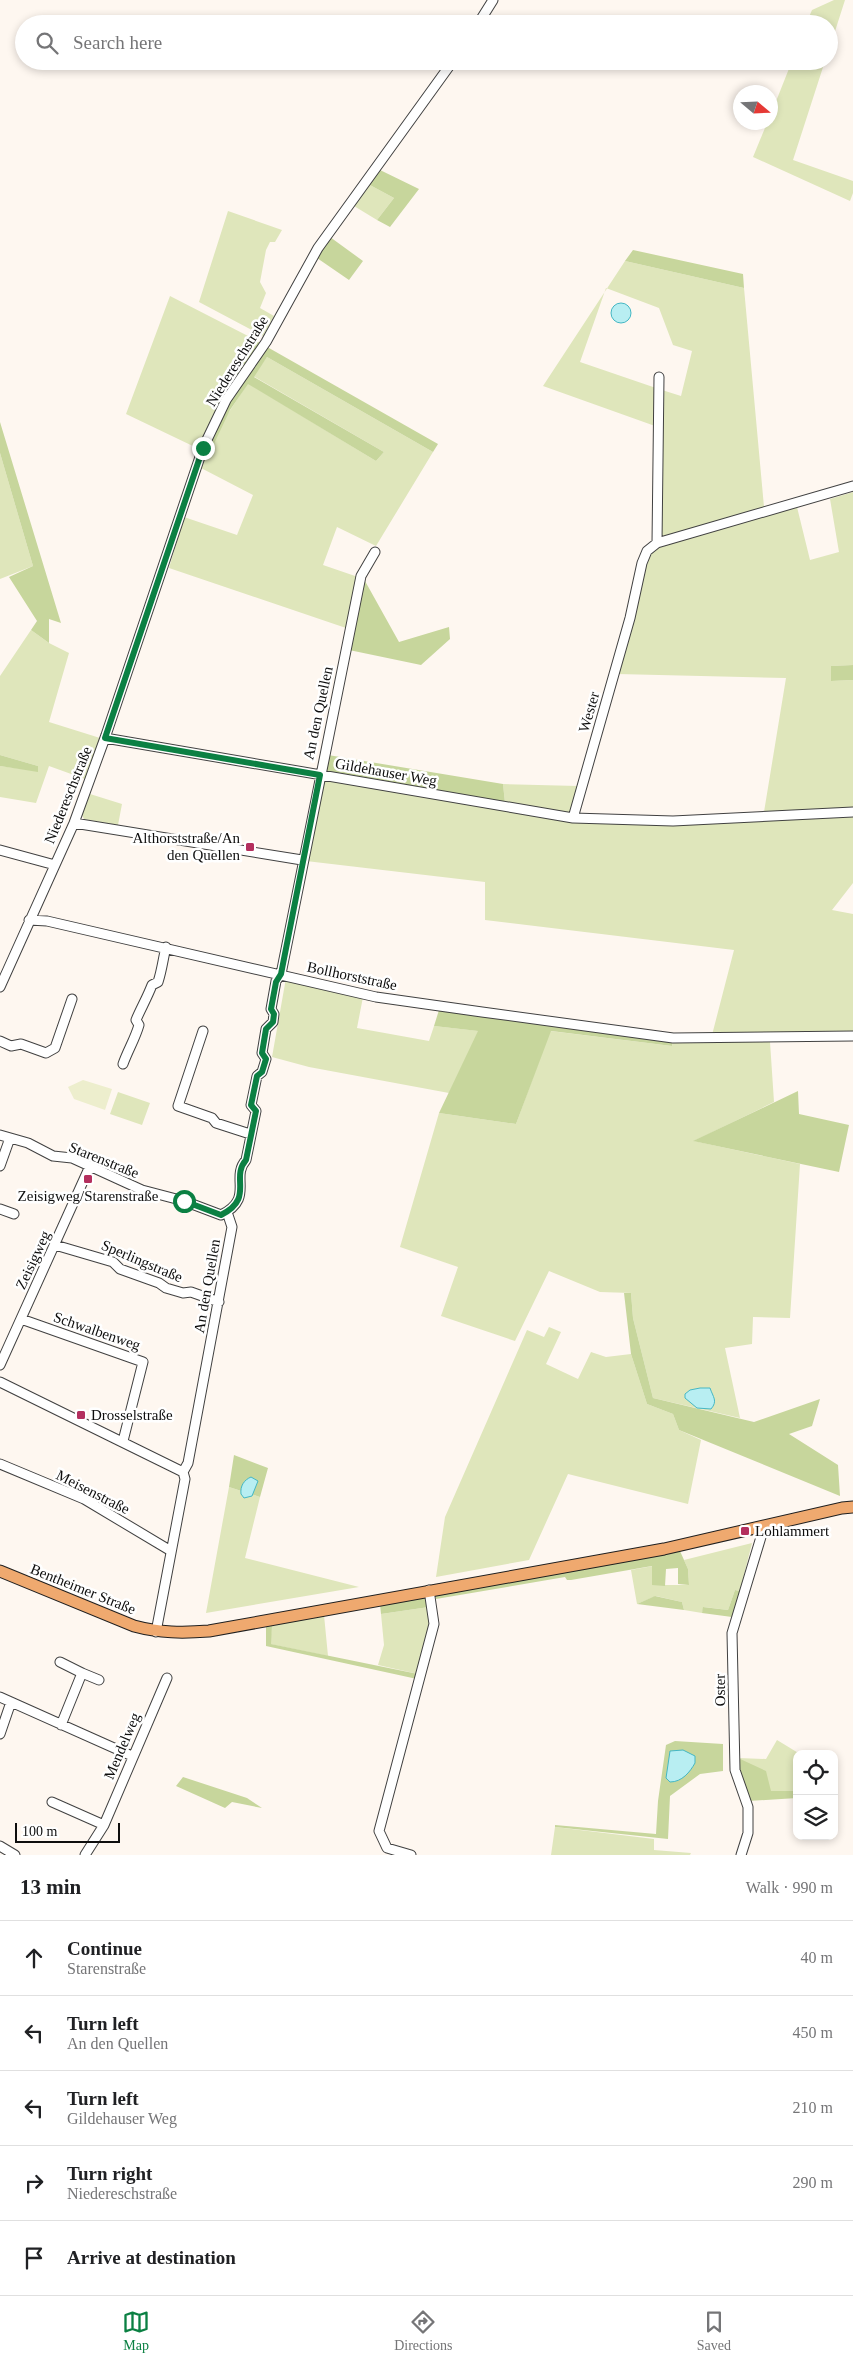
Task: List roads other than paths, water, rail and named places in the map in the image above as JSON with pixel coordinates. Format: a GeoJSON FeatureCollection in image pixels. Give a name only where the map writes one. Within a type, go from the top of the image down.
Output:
{"type":"FeatureCollection","features":[{"type":"Feature","properties":{"kind":"main road","name":"Bentheimer Straße"},"geometry":{"type":"LineString","coordinates":[[0,1571],[106,1616],[156,1632],[209,1631],[429,1590],[655,1551],[853,1507]]}},
{"type":"Feature","properties":{"kind":"street"},"geometry":{"type":"LineString","coordinates":[[484,15],[493,0]]}},
{"type":"Feature","properties":{"kind":"street","name":"Niedereschstraße"},"geometry":{"type":"LineString","coordinates":[[0,987],[74,824],[203,448],[226,400],[266,342],[318,248],[447,70]]}},
{"type":"Feature","properties":{"kind":"street"},"geometry":{"type":"LineString","coordinates":[[659,377],[657,543],[853,486]]}},
{"type":"Feature","properties":{"kind":"street","name":"Wester"},"geometry":{"type":"LineString","coordinates":[[573,818],[630,618],[642,563],[648,551],[657,543]]}},
{"type":"Feature","properties":{"kind":"street","name":"An den Quellen"},"geometry":{"type":"LineString","coordinates":[[156,1632],[185,1479],[183,1472],[188,1463],[232,1226],[227,1212],[236,1205],[240,1197],[241,1169],[246,1160],[256,1111],[251,1105],[257,1076],[262,1072],[266,1059],[262,1053],[266,1029],[273,1022],[274,1014],[271,1009],[276,982],[281,974],[302,860],[361,576],[375,552]]}},
{"type":"Feature","properties":{"kind":"street","name":"Gildehauser Weg"},"geometry":{"type":"LineString","coordinates":[[105,738],[573,818]]}},
{"type":"Feature","properties":{"kind":"street"},"geometry":{"type":"LineString","coordinates":[[573,818],[673,821],[853,812]]}},
{"type":"Feature","properties":{"kind":"street"},"geometry":{"type":"LineString","coordinates":[[74,824],[302,860]]}},
{"type":"Feature","properties":{"kind":"street"},"geometry":{"type":"LineString","coordinates":[[0,850],[55,864]]}},
{"type":"Feature","properties":{"kind":"street","name":"Bollhorststraße"},"geometry":{"type":"LineString","coordinates":[[29,920],[47,921],[166,947],[376,997],[673,1038],[853,1036]]}},
{"type":"Feature","properties":{"kind":"street"},"geometry":{"type":"LineString","coordinates":[[123,1064],[128,1049],[133,1044],[139,1025],[136,1020],[142,1005],[146,1002],[152,985],[158,982],[164,963],[163,958],[166,947]]}},
{"type":"Feature","properties":{"kind":"street"},"geometry":{"type":"LineString","coordinates":[[0,1041],[11,1046],[21,1044],[46,1053],[55,1048],[72,999]]}},
{"type":"Feature","properties":{"kind":"street"},"geometry":{"type":"LineString","coordinates":[[203,1031],[178,1106],[212,1118],[216,1123],[250,1134]]}},
{"type":"Feature","properties":{"kind":"street","name":"Starenstraße"},"geometry":{"type":"LineString","coordinates":[[0,1135],[28,1143],[53,1156],[72,1158],[142,1190],[184,1201],[212,1213],[221,1215],[227,1212]]}},
{"type":"Feature","properties":{"kind":"street"},"geometry":{"type":"LineString","coordinates":[[0,1166],[10,1138]]}},
{"type":"Feature","properties":{"kind":"street","name":"Zeisigweg"},"geometry":{"type":"LineString","coordinates":[[0,1365],[90,1166]]}},
{"type":"Feature","properties":{"kind":"street"},"geometry":{"type":"LineString","coordinates":[[0,1209],[14,1214]]}},
{"type":"Feature","properties":{"kind":"street","name":"Sperlingstraße"},"geometry":{"type":"LineString","coordinates":[[55,1245],[113,1262],[120,1269],[159,1283],[166,1288],[183,1293],[191,1292],[218,1302]]}},
{"type":"Feature","properties":{"kind":"street","name":"Schwalbenweg"},"geometry":{"type":"LineString","coordinates":[[21,1319],[143,1362],[123,1441]]}},
{"type":"Feature","properties":{"kind":"street"},"geometry":{"type":"LineString","coordinates":[[0,1382],[183,1472]]}},
{"type":"Feature","properties":{"kind":"street","name":"Meisenstraße"},"geometry":{"type":"LineString","coordinates":[[0,1464],[84,1500],[170,1551]]}},
{"type":"Feature","properties":{"kind":"street","name":"Oster"},"geometry":{"type":"LineString","coordinates":[[741,1855],[748,1833],[748,1807],[735,1770],[732,1633],[764,1527]]}},
{"type":"Feature","properties":{"kind":"street"},"geometry":{"type":"LineString","coordinates":[[411,1855],[387,1848],[379,1831],[434,1624],[429,1590]]}},
{"type":"Feature","properties":{"kind":"street"},"geometry":{"type":"LineString","coordinates":[[60,1662],[99,1680]]}},
{"type":"Feature","properties":{"kind":"street"},"geometry":{"type":"LineString","coordinates":[[61,1725],[82,1673]]}},
{"type":"Feature","properties":{"kind":"street","name":"Mendelweg"},"geometry":{"type":"LineString","coordinates":[[85,1855],[104,1825],[167,1678]]}},
{"type":"Feature","properties":{"kind":"street"},"geometry":{"type":"LineString","coordinates":[[0,1697],[132,1756]]}},
{"type":"Feature","properties":{"kind":"street"},"geometry":{"type":"LineString","coordinates":[[0,1734],[11,1702]]}},
{"type":"Feature","properties":{"kind":"street"},"geometry":{"type":"LineString","coordinates":[[52,1802],[104,1825]]}},
{"type":"Feature","properties":{"kind":"street"},"geometry":{"type":"LineString","coordinates":[[0,1846],[15,1855]]}},
{"type":"Feature","properties":{"kind":"water"},"geometry":{"type":"Polygon","coordinates":[[[617,303],[625,303],[631,309],[631,317],[625,323],[617,323],[611,317],[611,309],[617,303]]]}},
{"type":"Feature","properties":{"kind":"water"},"geometry":{"type":"Polygon","coordinates":[[[710,1388],[715,1401],[711,1409],[697,1408],[685,1398],[685,1394],[690,1390],[710,1388]]]}},
{"type":"Feature","properties":{"kind":"water"},"geometry":{"type":"Polygon","coordinates":[[[251,1477],[258,1481],[252,1496],[244,1498],[241,1494],[242,1486],[251,1477]]]}},
{"type":"Feature","properties":{"kind":"water"},"geometry":{"type":"Polygon","coordinates":[[[683,1750],[695,1756],[695,1763],[682,1778],[670,1782],[666,1778],[670,1751],[683,1750]]]}},
{"type":"Feature","properties":{"kind":"place","name":"Althorststraße/An den Quellen"},"geometry":{"type":"Point","coordinates":[250,847]}},
{"type":"Feature","properties":{"kind":"place","name":"Zeisigweg/Starenstraße"},"geometry":{"type":"Point","coordinates":[88,1179]}},
{"type":"Feature","properties":{"kind":"place","name":"Drosselstraße"},"geometry":{"type":"Point","coordinates":[81,1415]}},
{"type":"Feature","properties":{"kind":"place","name":"Lohlammert"},"geometry":{"type":"Point","coordinates":[745,1531]}}]}
